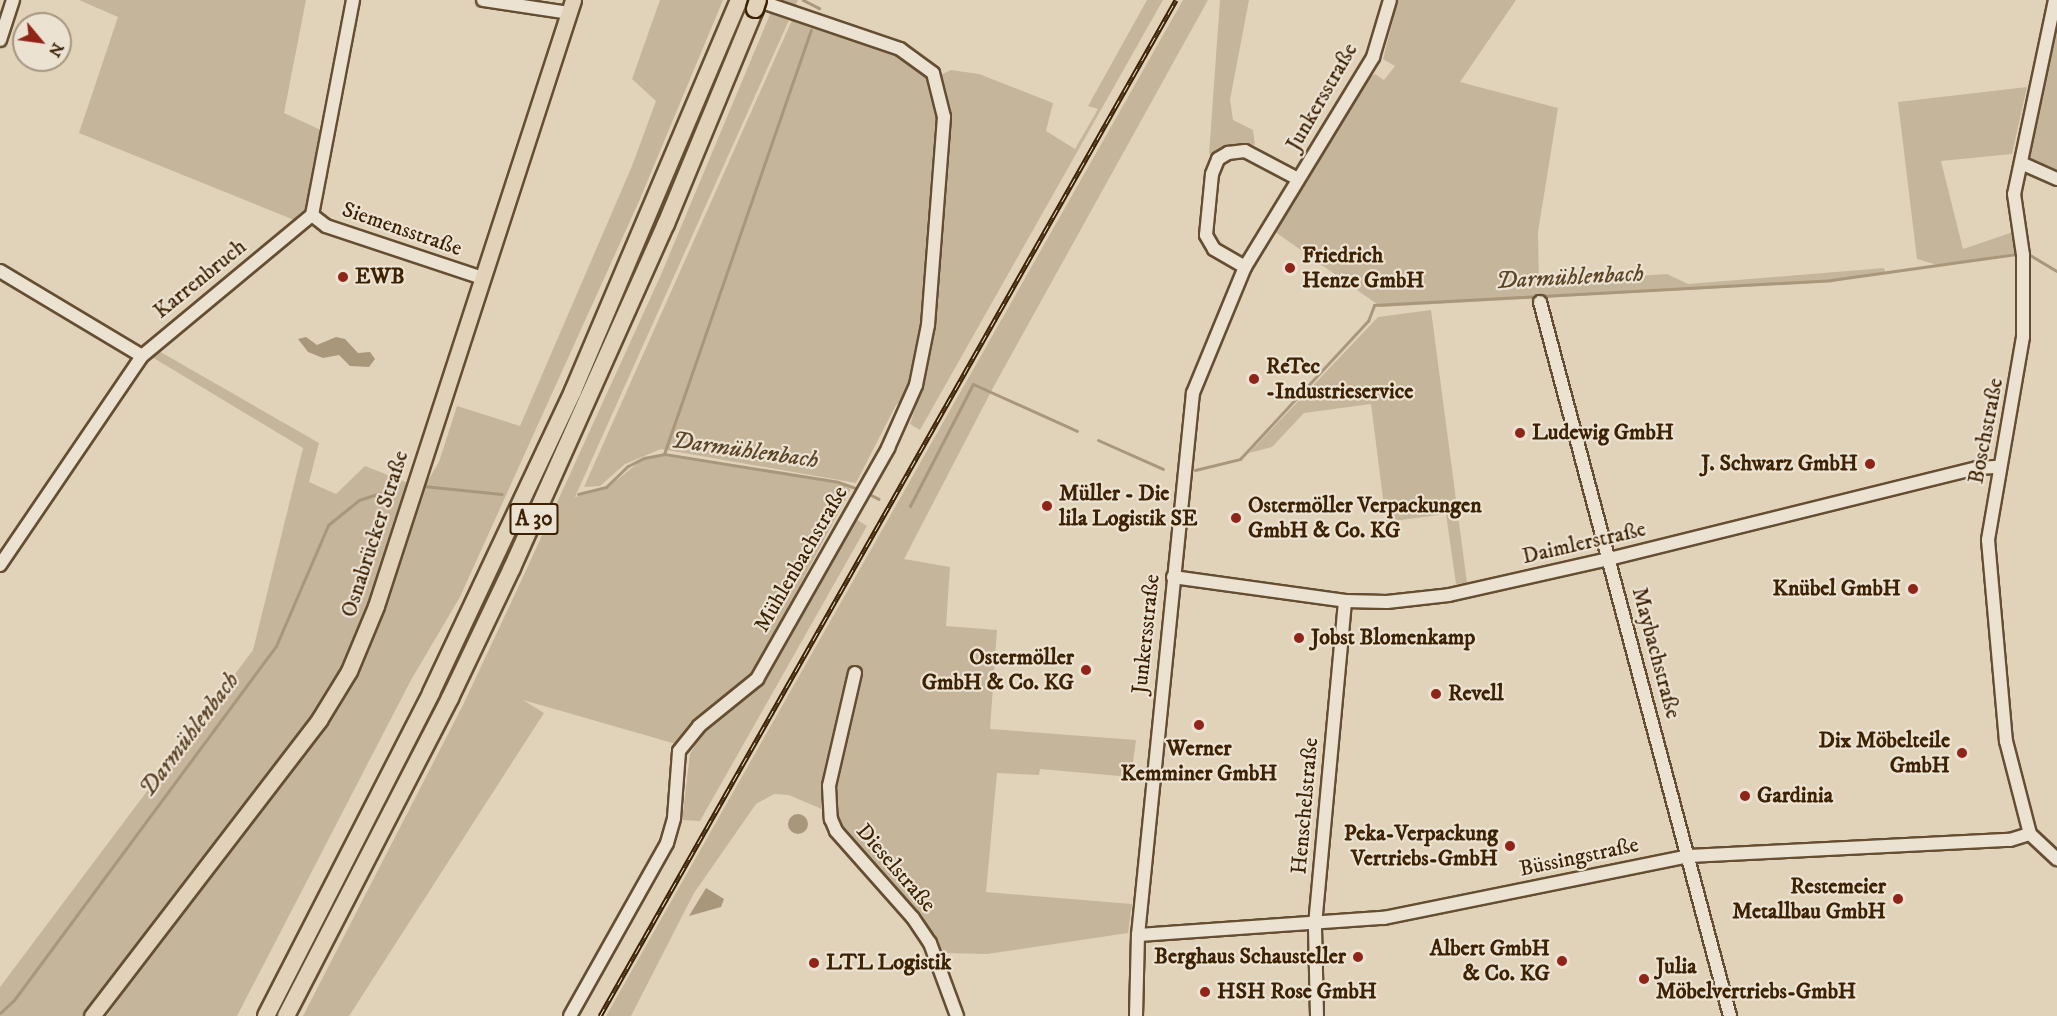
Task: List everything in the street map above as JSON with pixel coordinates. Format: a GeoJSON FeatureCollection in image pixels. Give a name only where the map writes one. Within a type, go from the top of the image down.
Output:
{"type":"FeatureCollection","features":[{"type":"Feature","properties":{"kind":"highway","name":"A 30"},"geometry":{"type":"LineString","coordinates":[[266,1016],[431,693],[573,391],[739,2]]}},
{"type":"Feature","properties":{"kind":"highway","name":"A 30"},"geometry":{"type":"LineString","coordinates":[[286,1016],[450,698],[512,568],[666,224],[756,3]]}},
{"type":"Feature","properties":{"kind":"highway"},"geometry":{"type":"LineString","coordinates":[[261,1016],[278,993]]}},
{"type":"Feature","properties":{"kind":"main road","name":"Osnabrücker Straße"},"geometry":{"type":"LineString","coordinates":[[92,1016],[319,720],[350,671],[376,606],[571,7]]}},
{"type":"Feature","properties":{"kind":"street"},"geometry":{"type":"LineString","coordinates":[[0,40],[13,0]]}},
{"type":"Feature","properties":{"kind":"street"},"geometry":{"type":"LineString","coordinates":[[312,215],[353,0]]}},
{"type":"Feature","properties":{"kind":"street"},"geometry":{"type":"LineString","coordinates":[[483,0],[571,7]]}},
{"type":"Feature","properties":{"kind":"street","name":"Junkersstraße"},"geometry":{"type":"LineString","coordinates":[[1136,1016],[1138,935],[1193,393],[1245,267],[1373,57],[1390,0]]}},
{"type":"Feature","properties":{"kind":"street","name":"Boschstraße"},"geometry":{"type":"LineString","coordinates":[[2030,834],[2006,741],[1989,580],[1988,540],[2023,337],[2023,254],[2014,194],[2055,0]]}},
{"type":"Feature","properties":{"kind":"street","name":"Mühlenbachstraße"},"geometry":{"type":"LineString","coordinates":[[570,1016],[667,843],[674,818],[680,751],[699,726],[757,679],[861,497],[916,385],[928,325],[944,117],[933,73],[900,49],[756,3]]}},
{"type":"Feature","properties":{"kind":"street","name":"Junkersstraße"},"geometry":{"type":"LineString","coordinates":[[1245,267],[1214,249],[1206,235],[1212,174],[1218,159],[1228,153],[1245,151],[1298,179]]}},
{"type":"Feature","properties":{"kind":"street"},"geometry":{"type":"LineString","coordinates":[[2021,163],[2057,179]]}},
{"type":"Feature","properties":{"kind":"street","name":"Siemensstraße"},"geometry":{"type":"LineString","coordinates":[[312,215],[326,226],[482,278]]}},
{"type":"Feature","properties":{"kind":"street","name":"Karrenbruch"},"geometry":{"type":"LineString","coordinates":[[0,565],[142,356],[312,215]]}},
{"type":"Feature","properties":{"kind":"street"},"geometry":{"type":"LineString","coordinates":[[0,272],[142,356]]}},
{"type":"Feature","properties":{"kind":"street","name":"Maybachstraße"},"geometry":{"type":"LineString","coordinates":[[1540,302],[1730,1016]]}},
{"type":"Feature","properties":{"kind":"street","name":"Daimlerstraße"},"geometry":{"type":"LineString","coordinates":[[1173,578],[1345,601],[1387,602],[1449,595],[1609,559],[1977,468],[1999,467]]}},
{"type":"Feature","properties":{"kind":"street","name":"Henschelstraße"},"geometry":{"type":"LineString","coordinates":[[1317,1016],[1315,926],[1345,601]]}},
{"type":"Feature","properties":{"kind":"street","name":"Dieselstraße"},"geometry":{"type":"LineString","coordinates":[[855,674],[829,786],[831,819],[836,831],[913,918],[930,943],[957,1016]]}},
{"type":"Feature","properties":{"kind":"street"},"geometry":{"type":"LineString","coordinates":[[2030,834],[2057,859]]}},
{"type":"Feature","properties":{"kind":"street","name":"Büssingstraße"},"geometry":{"type":"LineString","coordinates":[[1138,935],[1315,926],[1384,918],[1689,856],[2010,840],[2030,834]]}},
{"type":"Feature","properties":{"kind":"shaded area"},"geometry":{"type":"Polygon","coordinates":[[[79,0],[306,0],[284,113],[323,131],[311,205],[294,220],[79,133],[118,17],[79,0]]]}},
{"type":"Feature","properties":{"kind":"shaded area"},"geometry":{"type":"Polygon","coordinates":[[[660,0],[723,0],[640,199],[460,597],[411,680],[237,1016],[107,1016],[119,999],[107,988],[84,1016],[0,1016],[0,987],[253,650],[303,448],[147,354],[157,350],[319,443],[309,482],[336,494],[365,466],[423,489],[439,462],[457,406],[520,426],[632,166],[656,101],[632,79],[660,0]]]}},
{"type":"Feature","properties":{"kind":"shaded area"},"geometry":{"type":"Polygon","coordinates":[[[776,0],[798,0],[575,497],[606,489],[644,458],[664,456],[837,483],[851,489],[752,675],[676,744],[523,700],[544,713],[349,1016],[303,1016],[464,703],[523,577],[660,277],[776,0]]]}},
{"type":"Feature","properties":{"kind":"shaded area"},"geometry":{"type":"Polygon","coordinates":[[[1147,0],[1163,0],[920,430],[910,424],[923,385],[896,405],[856,483],[661,449],[625,464],[600,486],[584,487],[793,18],[896,53],[930,80],[951,70],[979,74],[1053,103],[1046,131],[1075,149],[1098,109],[1088,106],[1147,0]]]}},
{"type":"Feature","properties":{"kind":"shaded area"},"geometry":{"type":"Polygon","coordinates":[[[1183,0],[1208,0],[994,386],[904,559],[950,567],[946,626],[997,630],[990,729],[1136,740],[1131,777],[1040,769],[1039,775],[997,773],[986,892],[1132,904],[1128,933],[987,954],[943,953],[924,922],[849,839],[837,817],[834,784],[863,670],[852,673],[824,810],[789,795],[774,794],[756,804],[694,893],[631,1016],[606,1016],[1183,0]]]}},
{"type":"Feature","properties":{"kind":"shaded area"},"geometry":{"type":"Polygon","coordinates":[[[1220,0],[1249,0],[1230,100],[1233,120],[1253,130],[1255,145],[1239,143],[1209,154],[1220,0]]]}},
{"type":"Feature","properties":{"kind":"shaded area"},"geometry":{"type":"Polygon","coordinates":[[[1398,0],[1516,0],[1460,82],[1558,108],[1538,232],[1539,283],[1667,274],[1688,284],[1884,268],[1885,272],[1830,282],[1381,307],[1274,231],[1367,79],[1375,74],[1384,80],[1395,66],[1383,59],[1398,0]]]}},
{"type":"Feature","properties":{"kind":"shaded area"},"geometry":{"type":"Polygon","coordinates":[[[2057,13],[2057,174],[2032,160],[2028,154],[2057,13]]]}},
{"type":"Feature","properties":{"kind":"shaded area"},"geometry":{"type":"Polygon","coordinates":[[[2027,87],[2012,154],[1941,161],[1963,249],[2016,231],[2019,252],[1941,266],[1917,259],[1898,102],[2027,87]]]}},
{"type":"Feature","properties":{"kind":"shaded area"},"geometry":{"type":"Polygon","coordinates":[[[1431,310],[1467,583],[1456,584],[1446,514],[1386,522],[1371,404],[1304,413],[1272,447],[1249,453],[1378,317],[1431,310]]]}},
{"type":"Feature","properties":{"kind":"shaded area"},"geometry":{"type":"Polygon","coordinates":[[[306,337],[317,345],[336,337],[345,339],[358,353],[370,352],[375,359],[369,367],[350,366],[339,355],[323,358],[308,352],[298,339],[306,337]]]}},
{"type":"Feature","properties":{"kind":"shaded area"},"geometry":{"type":"Polygon","coordinates":[[[856,519],[867,526],[700,821],[682,820],[690,754],[704,731],[761,683],[856,519]]]}},
{"type":"Feature","properties":{"kind":"shaded area"},"geometry":{"type":"Polygon","coordinates":[[[798,814],[805,817],[808,824],[805,831],[798,834],[791,831],[788,824],[791,817],[798,814]]]}},
{"type":"Feature","properties":{"kind":"shaded area"},"geometry":{"type":"Polygon","coordinates":[[[706,888],[724,899],[721,907],[689,916],[706,888]]]}},
{"type":"Feature","properties":{"kind":"waterway"},"geometry":{"type":"LineString","coordinates":[[803,0],[819,8]]}},
{"type":"Feature","properties":{"kind":"waterway"},"geometry":{"type":"LineString","coordinates":[[664,454],[811,30]]}},
{"type":"Feature","properties":{"kind":"waterway","name":"Darmühlenbach"},"geometry":{"type":"LineString","coordinates":[[1195,470],[1240,459],[1368,321],[1374,305],[1831,280],[2016,254]]}},
{"type":"Feature","properties":{"kind":"waterway","name":"Darmühlenbach"},"geometry":{"type":"LineString","coordinates":[[2030,255],[2057,271]]}},
{"type":"Feature","properties":{"kind":"waterway","name":"Darmühlenbach"},"geometry":{"type":"LineString","coordinates":[[910,506],[973,384],[1077,431]]}},
{"type":"Feature","properties":{"kind":"waterway","name":"Darmühlenbach"},"geometry":{"type":"LineString","coordinates":[[1098,440],[1163,469]]}},
{"type":"Feature","properties":{"kind":"waterway","name":"Darmühlenbach"},"geometry":{"type":"LineString","coordinates":[[578,494],[606,487],[628,466],[644,458],[664,454],[838,482],[861,490]]}},
{"type":"Feature","properties":{"kind":"waterway","name":"Darmühlenbach"},"geometry":{"type":"LineString","coordinates":[[423,486],[502,494]]}},
{"type":"Feature","properties":{"kind":"waterway","name":"Darmühlenbach"},"geometry":{"type":"LineString","coordinates":[[0,1013],[14,1000],[276,646],[328,525],[359,500],[398,487]]}},
{"type":"Feature","properties":{"kind":"waterway","name":"Darmühlenbach"},"geometry":{"type":"LineString","coordinates":[[867,493],[879,499]]}},
{"type":"Feature","properties":{"kind":"railway"},"geometry":{"type":"LineString","coordinates":[[600,1016],[1176,0]]}},
{"type":"Feature","properties":{"kind":"place","name":"Friedrich Henze GmbH"},"geometry":{"type":"Point","coordinates":[1290,268]}},
{"type":"Feature","properties":{"kind":"place","name":"EWB"},"geometry":{"type":"Point","coordinates":[343,277]}},
{"type":"Feature","properties":{"kind":"place","name":"ReTec -Industrieservice"},"geometry":{"type":"Point","coordinates":[1254,379]}},
{"type":"Feature","properties":{"kind":"place","name":"Ludewig GmbH"},"geometry":{"type":"Point","coordinates":[1520,433]}},
{"type":"Feature","properties":{"kind":"place","name":"J. Schwarz GmbH"},"geometry":{"type":"Point","coordinates":[1870,464]}},
{"type":"Feature","properties":{"kind":"place","name":"Müller - Die lila Logistik SE"},"geometry":{"type":"Point","coordinates":[1047,506]}},
{"type":"Feature","properties":{"kind":"place","name":"Ostermöller Verpackungen GmbH & Co. KG"},"geometry":{"type":"Point","coordinates":[1236,518]}},
{"type":"Feature","properties":{"kind":"place","name":"Knübel GmbH"},"geometry":{"type":"Point","coordinates":[1913,589]}},
{"type":"Feature","properties":{"kind":"place","name":"Jobst Blomenkamp"},"geometry":{"type":"Point","coordinates":[1299,638]}},
{"type":"Feature","properties":{"kind":"place","name":"Ostermöller GmbH & Co. KG"},"geometry":{"type":"Point","coordinates":[1086,670]}},
{"type":"Feature","properties":{"kind":"place","name":"Revell"},"geometry":{"type":"Point","coordinates":[1436,694]}},
{"type":"Feature","properties":{"kind":"place","name":"Werner Kemminer GmbH"},"geometry":{"type":"Point","coordinates":[1199,725]}},
{"type":"Feature","properties":{"kind":"place","name":"Dix Möbelteile GmbH"},"geometry":{"type":"Point","coordinates":[1962,753]}},
{"type":"Feature","properties":{"kind":"place","name":"Gardinia"},"geometry":{"type":"Point","coordinates":[1745,796]}},
{"type":"Feature","properties":{"kind":"place","name":"Peka-Verpackung Vertriebs-GmbH"},"geometry":{"type":"Point","coordinates":[1510,846]}},
{"type":"Feature","properties":{"kind":"place","name":"Restemeier Metallbau GmbH"},"geometry":{"type":"Point","coordinates":[1898,899]}},
{"type":"Feature","properties":{"kind":"place","name":"Berghaus Schausteller"},"geometry":{"type":"Point","coordinates":[1358,957]}},
{"type":"Feature","properties":{"kind":"place","name":"Albert GmbH & Co. KG"},"geometry":{"type":"Point","coordinates":[1562,961]}},
{"type":"Feature","properties":{"kind":"place","name":"LTL Logistik"},"geometry":{"type":"Point","coordinates":[814,963]}},
{"type":"Feature","properties":{"kind":"place","name":"Julia Möbelvertriebs-GmbH"},"geometry":{"type":"Point","coordinates":[1644,979]}},
{"type":"Feature","properties":{"kind":"place","name":"HSH Rose GmbH"},"geometry":{"type":"Point","coordinates":[1205,992]}}]}
